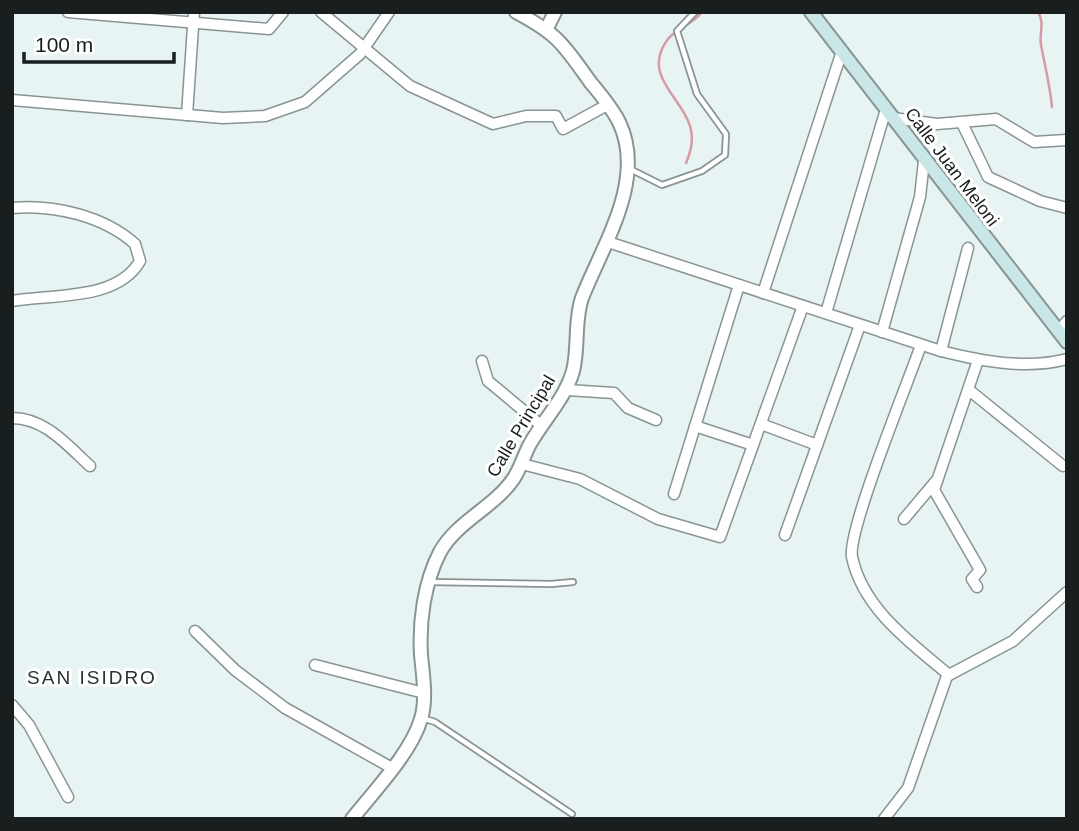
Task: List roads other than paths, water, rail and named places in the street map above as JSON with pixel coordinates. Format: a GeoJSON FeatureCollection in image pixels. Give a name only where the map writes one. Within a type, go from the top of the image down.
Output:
{"type":"FeatureCollection","features":[{"type":"Feature","properties":{"kind":"main road","name":"Calle Juan Meloni"},"geometry":{"type":"LineString","coordinates":[[811,12],[924,162],[1062,326],[1067,342]]}},
{"type":"Feature","properties":{"kind":"street"},"geometry":{"type":"LineString","coordinates":[[68,12],[193,18],[270,29],[283,12]]}},
{"type":"Feature","properties":{"kind":"street"},"geometry":{"type":"LineString","coordinates":[[321,12],[410,86],[492,124],[526,116],[556,116],[563,129],[607,105]]}},
{"type":"Feature","properties":{"kind":"street"},"geometry":{"type":"LineString","coordinates":[[12,100],[187,115],[265,116],[305,102],[365,47],[389,12]]}},
{"type":"Feature","properties":{"kind":"street","name":"Calle Principal"},"geometry":{"type":"LineString","coordinates":[[352,819],[392,768],[422,718],[424,693],[421,626],[429,582],[440,553],[451,537],[497,499],[522,464],[542,426],[567,390],[573,369],[581,301],[608,242],[626,181],[627,167],[619,123],[559,37],[516,12]]}},
{"type":"Feature","properties":{"kind":"street"},"geometry":{"type":"LineString","coordinates":[[547,28],[555,12]]}},
{"type":"Feature","properties":{"kind":"street"},"geometry":{"type":"LineString","coordinates":[[187,115],[193,18]]}},
{"type":"Feature","properties":{"kind":"street"},"geometry":{"type":"LineString","coordinates":[[764,293],[842,51]]}},
{"type":"Feature","properties":{"kind":"street"},"geometry":{"type":"LineString","coordinates":[[826,313],[890,114],[937,124],[996,119],[1034,142],[1067,140]]}},
{"type":"Feature","properties":{"kind":"street"},"geometry":{"type":"LineString","coordinates":[[962,122],[988,177],[1040,201],[1067,208]]}},
{"type":"Feature","properties":{"kind":"street"},"geometry":{"type":"LineString","coordinates":[[882,332],[920,197],[924,162]]}},
{"type":"Feature","properties":{"kind":"street"},"geometry":{"type":"LineString","coordinates":[[12,208],[34,206],[105,225],[135,244],[140,261],[132,274],[107,289],[12,301]]}},
{"type":"Feature","properties":{"kind":"street"},"geometry":{"type":"LineString","coordinates":[[608,242],[941,351],[978,360],[1021,364],[1067,359]]}},
{"type":"Feature","properties":{"kind":"street"},"geometry":{"type":"LineString","coordinates":[[941,351],[968,248]]}},
{"type":"Feature","properties":{"kind":"street"},"geometry":{"type":"LineString","coordinates":[[674,494],[739,285]]}},
{"type":"Feature","properties":{"kind":"street"},"geometry":{"type":"LineString","coordinates":[[522,464],[580,479],[658,519],[720,537],[803,306]]}},
{"type":"Feature","properties":{"kind":"street"},"geometry":{"type":"LineString","coordinates":[[785,535],[860,325]]}},
{"type":"Feature","properties":{"kind":"street"},"geometry":{"type":"LineString","coordinates":[[921,345],[869,492],[853,541],[852,556],[859,577],[879,612],[949,675]]}},
{"type":"Feature","properties":{"kind":"street"},"geometry":{"type":"LineString","coordinates":[[977,587],[972,579],[980,570],[938,502],[934,490],[978,360]]}},
{"type":"Feature","properties":{"kind":"street"},"geometry":{"type":"LineString","coordinates":[[482,361],[488,381],[542,426]]}},
{"type":"Feature","properties":{"kind":"street"},"geometry":{"type":"LineString","coordinates":[[567,390],[614,393],[628,408],[656,420]]}},
{"type":"Feature","properties":{"kind":"street"},"geometry":{"type":"LineString","coordinates":[[969,390],[1063,466]]}},
{"type":"Feature","properties":{"kind":"street"},"geometry":{"type":"LineString","coordinates":[[12,418],[27,418],[48,428],[90,466]]}},
{"type":"Feature","properties":{"kind":"street"},"geometry":{"type":"LineString","coordinates":[[761,424],[817,445]]}},
{"type":"Feature","properties":{"kind":"street"},"geometry":{"type":"LineString","coordinates":[[695,426],[753,445]]}},
{"type":"Feature","properties":{"kind":"street"},"geometry":{"type":"LineString","coordinates":[[904,519],[936,481]]}},
{"type":"Feature","properties":{"kind":"street"},"geometry":{"type":"LineString","coordinates":[[884,819],[908,788],[949,675],[1013,641],[1067,592]]}},
{"type":"Feature","properties":{"kind":"street"},"geometry":{"type":"LineString","coordinates":[[195,631],[234,670],[285,708],[392,768]]}},
{"type":"Feature","properties":{"kind":"street"},"geometry":{"type":"LineString","coordinates":[[315,665],[424,693]]}},
{"type":"Feature","properties":{"kind":"street"},"geometry":{"type":"LineString","coordinates":[[12,705],[29,725],[68,797]]}},
{"type":"Feature","properties":{"kind":"lane"},"geometry":{"type":"LineString","coordinates":[[627,167],[662,185],[702,171],[725,155],[726,134],[697,94],[678,32],[695,12]]}},
{"type":"Feature","properties":{"kind":"lane"},"geometry":{"type":"LineString","coordinates":[[429,582],[573,582]]}},
{"type":"Feature","properties":{"kind":"lane"},"geometry":{"type":"LineString","coordinates":[[422,718],[435,722],[572,814]]}},
{"type":"Feature","properties":{"kind":"waterway"},"geometry":{"type":"LineString","coordinates":[[686,163],[692,136],[690,126],[666,85],[659,64],[661,52],[668,39],[702,12]]}},
{"type":"Feature","properties":{"kind":"waterway"},"geometry":{"type":"LineString","coordinates":[[1038,12],[1052,107]]}},
{"type":"Feature","properties":{"kind":"district","name":"SAN ISIDRO"},"geometry":{"type":"Point","coordinates":[92,677]}}]}
